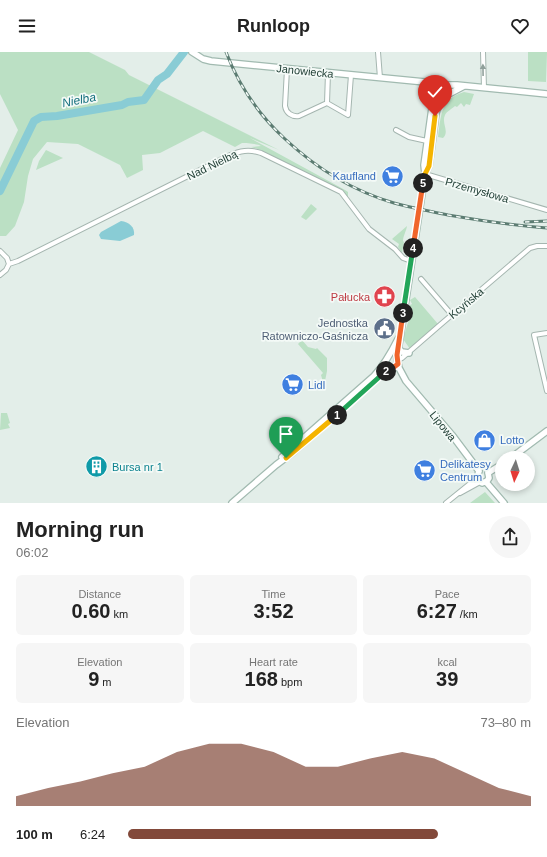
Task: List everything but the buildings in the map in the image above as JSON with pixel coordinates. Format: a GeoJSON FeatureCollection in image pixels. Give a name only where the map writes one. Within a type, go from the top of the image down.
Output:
{"type":"FeatureCollection","features":[{"type":"Feature","properties":{"kind":"street","name":"Janowiecka"},"geometry":{"type":"LineString","coordinates":[[192,52],[206,60],[425,82],[440,85],[457,85],[547,94]]}},
{"type":"Feature","properties":{"kind":"street"},"geometry":{"type":"LineString","coordinates":[[378,52],[380,78]]}},
{"type":"Feature","properties":{"kind":"street"},"geometry":{"type":"LineString","coordinates":[[483,52],[484,88]]}},
{"type":"Feature","properties":{"kind":"street"},"geometry":{"type":"LineString","coordinates":[[287,69],[285,109],[288,113],[299,116],[328,103]]}},
{"type":"Feature","properties":{"kind":"street"},"geometry":{"type":"LineString","coordinates":[[328,73],[328,103]]}},
{"type":"Feature","properties":{"kind":"street"},"geometry":{"type":"LineString","coordinates":[[328,103],[348,114],[351,75]]}},
{"type":"Feature","properties":{"kind":"street"},"geometry":{"type":"LineString","coordinates":[[420,82],[436,100],[445,97],[464,86]]}},
{"type":"Feature","properties":{"kind":"street"},"geometry":{"type":"LineString","coordinates":[[232,503],[394,367],[397,361],[425,174],[424,165],[432,108],[431,94],[434,87],[440,85],[446,88],[445,97],[437,108],[429,166],[425,174]]}},
{"type":"Feature","properties":{"kind":"street"},"geometry":{"type":"LineString","coordinates":[[396,130],[409,137],[427,141]]}},
{"type":"Feature","properties":{"kind":"street","name":"Nad Nielbą"},"geometry":{"type":"LineString","coordinates":[[0,275],[6,270],[9,264],[18,261],[35,251],[160,191],[222,159],[235,153],[247,150],[261,153],[340,192],[369,229],[395,249],[403,258],[411,261]]}},
{"type":"Feature","properties":{"kind":"street","name":"Przemysłowa"},"geometry":{"type":"LineString","coordinates":[[425,174],[547,210]]}},
{"type":"Feature","properties":{"kind":"street","name":"Kcyńska"},"geometry":{"type":"LineString","coordinates":[[397,361],[409,353],[530,248],[535,246],[547,246]]}},
{"type":"Feature","properties":{"kind":"street"},"geometry":{"type":"LineString","coordinates":[[0,251],[7,258],[9,264]]}},
{"type":"Feature","properties":{"kind":"street"},"geometry":{"type":"LineString","coordinates":[[421,279],[452,315]]}},
{"type":"Feature","properties":{"kind":"street"},"geometry":{"type":"LineString","coordinates":[[547,333],[534,335],[547,391]]}},
{"type":"Feature","properties":{"kind":"street"},"geometry":{"type":"LineString","coordinates":[[276,465],[289,450],[369,381],[390,356],[400,334]]}},
{"type":"Feature","properties":{"kind":"street"},"geometry":{"type":"LineString","coordinates":[[398,348],[402,352],[409,353]]}},
{"type":"Feature","properties":{"kind":"street"},"geometry":{"type":"LineString","coordinates":[[390,356],[394,356],[397,361]]}},
{"type":"Feature","properties":{"kind":"street","name":"Lipowa"},"geometry":{"type":"LineString","coordinates":[[397,361],[406,381]]}},
{"type":"Feature","properties":{"kind":"street"},"geometry":{"type":"LineString","coordinates":[[386,362],[388,367],[391,368]]}},
{"type":"Feature","properties":{"kind":"street","name":"Lipowa"},"geometry":{"type":"LineString","coordinates":[[391,368],[406,381],[452,435],[479,471]]}},
{"type":"Feature","properties":{"kind":"street"},"geometry":{"type":"LineString","coordinates":[[520,451],[547,431]]}},
{"type":"Feature","properties":{"kind":"street"},"geometry":{"type":"LineString","coordinates":[[488,473],[495,468]]}},
{"type":"Feature","properties":{"kind":"street"},"geometry":{"type":"LineString","coordinates":[[488,473],[485,470],[479,471],[481,480],[504,503]]}},
{"type":"Feature","properties":{"kind":"street"},"geometry":{"type":"LineString","coordinates":[[446,503],[481,480],[489,478],[488,473]]}},
{"type":"Feature","properties":{"kind":"green space"},"geometry":{"type":"Polygon","coordinates":[[[0,52],[89,52],[125,70],[129,75],[279,150],[250,138],[345,190],[348,192],[348,198],[338,188],[251,147],[261,146],[260,145],[242,143],[235,147],[203,131],[160,153],[142,155],[143,170],[127,178],[120,165],[78,144],[47,142],[33,159],[28,176],[24,202],[15,226],[6,236],[0,236],[0,168],[18,130],[0,94],[0,52]]]}},
{"type":"Feature","properties":{"kind":"green space"},"geometry":{"type":"Polygon","coordinates":[[[528,52],[547,52],[546,82],[528,81],[528,52]]]}},
{"type":"Feature","properties":{"kind":"green space"},"geometry":{"type":"Polygon","coordinates":[[[464,92],[474,94],[470,105],[466,104],[464,107],[461,103],[457,107],[455,106],[447,112],[444,118],[446,133],[443,138],[438,137],[443,109],[450,99],[464,92]]]}},
{"type":"Feature","properties":{"kind":"green space"},"geometry":{"type":"Polygon","coordinates":[[[46,150],[63,158],[36,170],[39,161],[46,150]]]}},
{"type":"Feature","properties":{"kind":"green space"},"geometry":{"type":"Polygon","coordinates":[[[311,204],[317,209],[306,220],[301,217],[311,204]]]}},
{"type":"Feature","properties":{"kind":"green space"},"geometry":{"type":"Polygon","coordinates":[[[407,226],[403,239],[404,242],[402,253],[398,247],[399,244],[392,239],[407,226]]]}},
{"type":"Feature","properties":{"kind":"green space"},"geometry":{"type":"Polygon","coordinates":[[[415,297],[438,324],[410,349],[403,339],[409,319],[410,305],[412,304],[410,300],[415,297]]]}},
{"type":"Feature","properties":{"kind":"green space"},"geometry":{"type":"Polygon","coordinates":[[[302,340],[308,347],[317,348],[327,358],[325,381],[323,382],[321,375],[323,373],[298,344],[302,340]]]}},
{"type":"Feature","properties":{"kind":"green space"},"geometry":{"type":"Polygon","coordinates":[[[1,413],[7,413],[10,428],[0,430],[1,413]]]}},
{"type":"Feature","properties":{"kind":"green space"},"geometry":{"type":"Polygon","coordinates":[[[485,492],[495,503],[470,503],[485,492]]]}},
{"type":"Feature","properties":{"kind":"water"},"geometry":{"type":"Polygon","coordinates":[[[121,221],[127,222],[131,225],[134,230],[134,235],[120,241],[101,239],[99,235],[101,232],[121,221]]]}},
{"type":"Feature","properties":{"kind":"waterway","name":"Nielba"},"geometry":{"type":"LineString","coordinates":[[0,191],[34,121],[41,117],[57,116],[144,100],[158,80],[167,74],[184,52]]}},
{"type":"Feature","properties":{"kind":"railway"},"geometry":{"type":"LineString","coordinates":[[226,52],[237,77],[258,110],[276,130],[309,160],[350,185],[379,198],[414,208],[473,219],[547,228]]}},
{"type":"Feature","properties":{"kind":"railway"},"geometry":{"type":"LineString","coordinates":[[525,222],[547,221]]}},
{"type":"Feature","properties":{"kind":"place","name":"Kaufland"},"geometry":{"type":"Point","coordinates":[392,176]}},
{"type":"Feature","properties":{"kind":"place","name":"Pałucka"},"geometry":{"type":"Point","coordinates":[385,297]}},
{"type":"Feature","properties":{"kind":"place","name":"Jednostka Ratowniczo-Gaśnicza"},"geometry":{"type":"Point","coordinates":[384,329]}},
{"type":"Feature","properties":{"kind":"place","name":"Lidl"},"geometry":{"type":"Point","coordinates":[292,385]}},
{"type":"Feature","properties":{"kind":"place","name":"Lotto"},"geometry":{"type":"Point","coordinates":[485,440]}},
{"type":"Feature","properties":{"kind":"place","name":"Bursa nr 1"},"geometry":{"type":"Point","coordinates":[96,467]}},
{"type":"Feature","properties":{"kind":"place","name":"Delikatesy Centrum"},"geometry":{"type":"Point","coordinates":[425,470]}},
{"type":"Feature","properties":{"kind":"route"},"geometry":{"type":"LineString","coordinates":[[286,458],[351,403],[387,370],[398,364],[397,355],[408,278],[425,174],[429,166],[435,116]]}}]}
